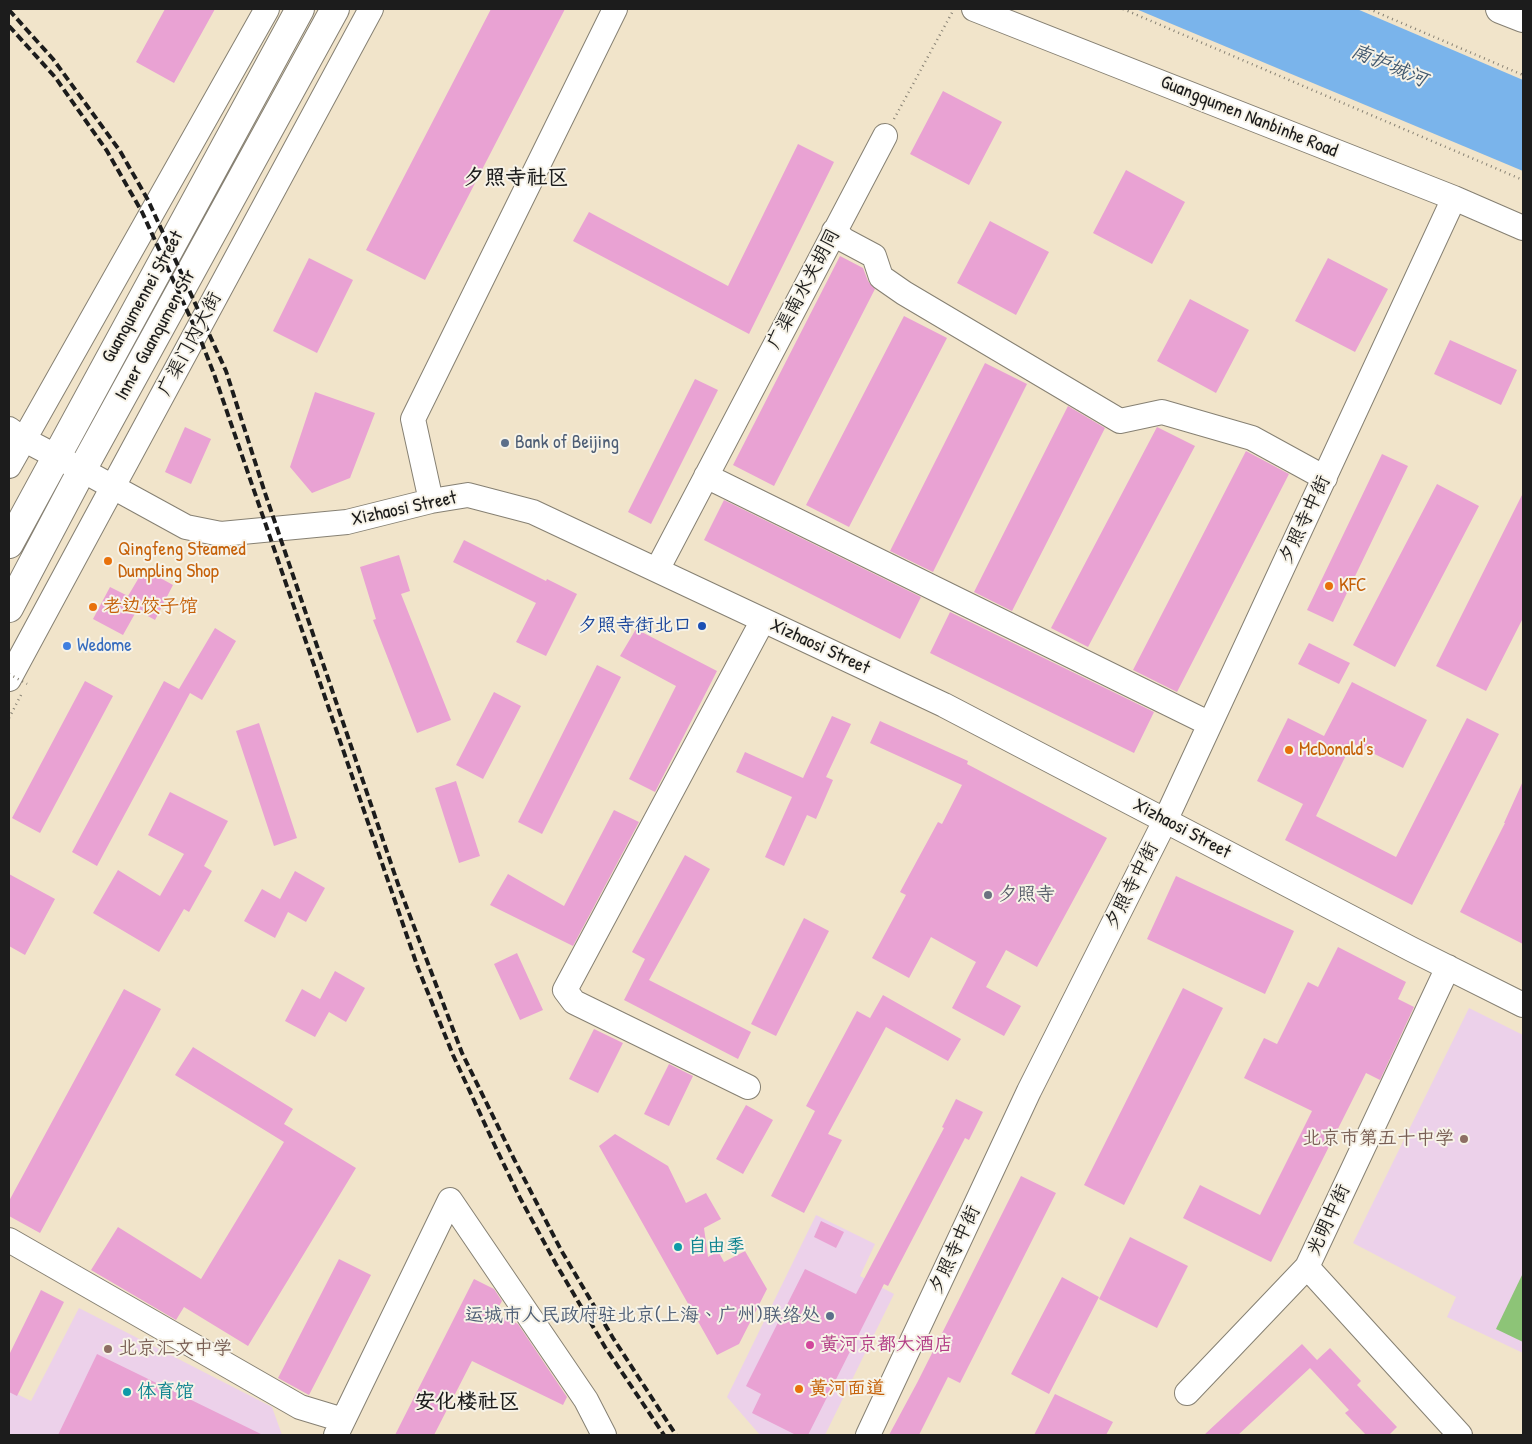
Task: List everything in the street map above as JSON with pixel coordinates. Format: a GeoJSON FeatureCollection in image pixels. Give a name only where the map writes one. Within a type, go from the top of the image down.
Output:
{"type":"FeatureCollection","features":[{"type":"Feature","properties":{"kind":"main road","name":"Guanqumennei Street"},"geometry":{"type":"LineString","coordinates":[[9,544],[300,9]]}},
{"type":"Feature","properties":{"kind":"main road","name":"Inner Guanqumen Str"},"geometry":{"type":"LineString","coordinates":[[9,608],[82,470],[335,9]]}},
{"type":"Feature","properties":{"kind":"main road"},"geometry":{"type":"LineString","coordinates":[[1500,9],[1523,18]]}},
{"type":"Feature","properties":{"kind":"street"},"geometry":{"type":"LineString","coordinates":[[9,466],[16,434],[267,9]]}},
{"type":"Feature","properties":{"kind":"street","name":"广渠门内大街"},"geometry":{"type":"LineString","coordinates":[[18,682],[113,487],[371,9]]}},
{"type":"Feature","properties":{"kind":"street"},"geometry":{"type":"LineString","coordinates":[[431,501],[413,419],[615,9]]}},
{"type":"Feature","properties":{"kind":"street","name":"Guangqumen Nanbinhe Road"},"geometry":{"type":"LineString","coordinates":[[974,9],[1454,198],[1523,228]]}},
{"type":"Feature","properties":{"kind":"street","name":"广渠南水关胡同"},"geometry":{"type":"LineString","coordinates":[[657,570],[885,136]]}},
{"type":"Feature","properties":{"kind":"street","name":"夕照寺中街"},"geometry":{"type":"LineString","coordinates":[[868,1435],[1030,1091],[1165,820],[1454,198]]}},
{"type":"Feature","properties":{"kind":"street"},"geometry":{"type":"LineString","coordinates":[[834,232],[844,240],[874,256],[881,277],[904,293],[1120,421],[1162,412],[1171,414],[1252,438],[1324,478]]}},
{"type":"Feature","properties":{"kind":"street","name":"Xizhaosi Street"},"geometry":{"type":"LineString","coordinates":[[16,434],[186,527],[220,534],[347,522],[431,501],[468,495],[533,512],[944,705],[1523,1005]]}},
{"type":"Feature","properties":{"kind":"street"},"geometry":{"type":"LineString","coordinates":[[706,476],[1210,724]]}},
{"type":"Feature","properties":{"kind":"street"},"geometry":{"type":"LineString","coordinates":[[748,1087],[574,1002],[565,990],[763,620]]}},
{"type":"Feature","properties":{"kind":"street","name":"光明中街"},"geometry":{"type":"LineString","coordinates":[[1448,967],[1307,1267],[1460,1435]]}},
{"type":"Feature","properties":{"kind":"street"},"geometry":{"type":"LineString","coordinates":[[9,1240],[339,1428],[450,1200],[586,1400],[604,1435]]}},
{"type":"Feature","properties":{"kind":"street"},"geometry":{"type":"LineString","coordinates":[[1187,1393],[1307,1267]]}},
{"type":"Feature","properties":{"kind":"path"},"geometry":{"type":"LineString","coordinates":[[885,136],[954,9]]}},
{"type":"Feature","properties":{"kind":"path"},"geometry":{"type":"LineString","coordinates":[[1123,9],[1523,180]]}},
{"type":"Feature","properties":{"kind":"path"},"geometry":{"type":"LineString","coordinates":[[1369,9],[1523,75]]}},
{"type":"Feature","properties":{"kind":"path"},"geometry":{"type":"LineString","coordinates":[[9,674],[18,682]]}},
{"type":"Feature","properties":{"kind":"shaded area","name":"北京市第五十中学"},"geometry":{"type":"Polygon","coordinates":[[[1469,1008],[1523,1035],[1523,1353],[1447,1317],[1456,1297],[1353,1243],[1469,1008]]]}},
{"type":"Feature","properties":{"kind":"shaded area"},"geometry":{"type":"Polygon","coordinates":[[[816,1215],[875,1244],[860,1276],[894,1294],[825,1435],[760,1435],[727,1397],[816,1215]]]}},
{"type":"Feature","properties":{"kind":"shaded area","name":"北京汇文中学"},"geometry":{"type":"Polygon","coordinates":[[[79,1308],[272,1407],[282,1435],[9,1435],[9,1390],[31,1401],[79,1308]]]}},
{"type":"Feature","properties":{"kind":"green space"},"geometry":{"type":"Polygon","coordinates":[[[1523,1273],[1523,1342],[1496,1329],[1523,1273]]]}},
{"type":"Feature","properties":{"kind":"water","name":"南护城河"},"geometry":{"type":"Polygon","coordinates":[[[1136,9],[1357,9],[1523,80],[1523,171],[1136,9]]]}},
{"type":"Feature","properties":{"kind":"building"},"geometry":{"type":"Polygon","coordinates":[[[165,9],[215,9],[174,83],[136,62],[165,9]]]}},
{"type":"Feature","properties":{"kind":"building"},"geometry":{"type":"Polygon","coordinates":[[[491,9],[565,9],[425,280],[366,250],[491,9]]]}},
{"type":"Feature","properties":{"kind":"building"},"geometry":{"type":"Polygon","coordinates":[[[943,91],[1002,122],[969,185],[910,154],[943,91]]]}},
{"type":"Feature","properties":{"kind":"building"},"geometry":{"type":"Polygon","coordinates":[[[798,144],[834,162],[749,334],[573,241],[589,212],[728,286],[798,144]]]}},
{"type":"Feature","properties":{"kind":"building"},"geometry":{"type":"Polygon","coordinates":[[[1126,170],[1185,202],[1152,264],[1093,233],[1126,170]]]}},
{"type":"Feature","properties":{"kind":"building"},"geometry":{"type":"Polygon","coordinates":[[[990,221],[1049,252],[1016,315],[957,283],[990,221]]]}},
{"type":"Feature","properties":{"kind":"building"},"geometry":{"type":"Polygon","coordinates":[[[840,256],[863,268],[868,281],[875,289],[774,486],[733,465],[840,256]]]}},
{"type":"Feature","properties":{"kind":"building"},"geometry":{"type":"Polygon","coordinates":[[[309,258],[353,280],[317,353],[273,331],[309,258]]]}},
{"type":"Feature","properties":{"kind":"building"},"geometry":{"type":"Polygon","coordinates":[[[1328,258],[1388,289],[1355,352],[1295,321],[1328,258]]]}},
{"type":"Feature","properties":{"kind":"building"},"geometry":{"type":"Polygon","coordinates":[[[1190,299],[1249,330],[1216,393],[1157,361],[1190,299]]]}},
{"type":"Feature","properties":{"kind":"building"},"geometry":{"type":"Polygon","coordinates":[[[904,316],[947,338],[849,527],[806,505],[904,316]]]}},
{"type":"Feature","properties":{"kind":"building"},"geometry":{"type":"Polygon","coordinates":[[[1450,340],[1517,370],[1501,405],[1434,374],[1450,340]]]}},
{"type":"Feature","properties":{"kind":"building"},"geometry":{"type":"Polygon","coordinates":[[[985,363],[1027,384],[933,572],[890,551],[985,363]]]}},
{"type":"Feature","properties":{"kind":"building"},"geometry":{"type":"Polygon","coordinates":[[[695,379],[718,390],[651,524],[628,512],[695,379]]]}},
{"type":"Feature","properties":{"kind":"building"},"geometry":{"type":"Polygon","coordinates":[[[315,392],[375,413],[350,478],[312,493],[290,467],[315,392]]]}},
{"type":"Feature","properties":{"kind":"building"},"geometry":{"type":"Polygon","coordinates":[[[1068,406],[1105,428],[1012,611],[974,592],[1068,406]]]}},
{"type":"Feature","properties":{"kind":"building"},"geometry":{"type":"Polygon","coordinates":[[[185,427],[211,439],[191,484],[165,472],[185,427]]]}},
{"type":"Feature","properties":{"kind":"building"},"geometry":{"type":"Polygon","coordinates":[[[1157,427],[1195,446],[1088,647],[1051,628],[1157,427]]]}},
{"type":"Feature","properties":{"kind":"building"},"geometry":{"type":"Polygon","coordinates":[[[1246,451],[1289,474],[1177,692],[1133,670],[1246,451]]]}},
{"type":"Feature","properties":{"kind":"building"},"geometry":{"type":"Polygon","coordinates":[[[1382,454],[1408,466],[1333,622],[1307,610],[1382,454]]]}},
{"type":"Feature","properties":{"kind":"building"},"geometry":{"type":"Polygon","coordinates":[[[1437,484],[1479,506],[1395,667],[1353,645],[1437,484]]]}},
{"type":"Feature","properties":{"kind":"building"},"geometry":{"type":"Polygon","coordinates":[[[1523,493],[1523,618],[1486,691],[1436,666],[1523,493]]]}},
{"type":"Feature","properties":{"kind":"building"},"geometry":{"type":"Polygon","coordinates":[[[724,500],[921,597],[900,639],[704,540],[724,500]]]}},
{"type":"Feature","properties":{"kind":"building"},"geometry":{"type":"Polygon","coordinates":[[[464,540],[546,581],[547,579],[577,594],[546,656],[516,642],[536,603],[453,562],[464,540]]]}},
{"type":"Feature","properties":{"kind":"building"},"geometry":{"type":"Polygon","coordinates":[[[399,555],[410,591],[401,594],[451,720],[417,733],[373,620],[376,619],[360,567],[399,555]]]}},
{"type":"Feature","properties":{"kind":"building"},"geometry":{"type":"Polygon","coordinates":[[[144,569],[173,585],[155,620],[137,610],[123,635],[93,619],[110,587],[128,596],[144,569]]]}},
{"type":"Feature","properties":{"kind":"building"},"geometry":{"type":"Polygon","coordinates":[[[950,612],[1154,712],[1134,753],[930,653],[950,612]]]}},
{"type":"Feature","properties":{"kind":"building"},"geometry":{"type":"Polygon","coordinates":[[[215,628],[236,641],[202,700],[190,693],[97,866],[72,852],[164,681],[179,689],[215,628]]]}},
{"type":"Feature","properties":{"kind":"building"},"geometry":{"type":"Polygon","coordinates":[[[636,629],[717,671],[655,792],[629,779],[676,686],[620,656],[636,629]]]}},
{"type":"Feature","properties":{"kind":"building"},"geometry":{"type":"Polygon","coordinates":[[[1309,643],[1350,663],[1339,684],[1298,664],[1309,643]]]}},
{"type":"Feature","properties":{"kind":"building"},"geometry":{"type":"Polygon","coordinates":[[[597,665],[621,677],[542,834],[518,822],[597,665]]]}},
{"type":"Feature","properties":{"kind":"building"},"geometry":{"type":"Polygon","coordinates":[[[85,681],[113,696],[40,833],[12,818],[85,681]]]}},
{"type":"Feature","properties":{"kind":"building"},"geometry":{"type":"Polygon","coordinates":[[[1352,682],[1427,720],[1403,768],[1352,743],[1316,816],[1396,857],[1467,718],[1499,734],[1412,905],[1285,840],[1303,804],[1257,781],[1288,718],[1324,736],[1352,682]]]}},
{"type":"Feature","properties":{"kind":"building"},"geometry":{"type":"Polygon","coordinates":[[[494,692],[521,706],[483,779],[456,765],[494,692]]]}},
{"type":"Feature","properties":{"kind":"building"},"geometry":{"type":"Polygon","coordinates":[[[832,716],[851,724],[826,777],[833,780],[816,819],[807,815],[784,866],[765,857],[792,797],[736,772],[745,752],[803,778],[832,716]]]}},
{"type":"Feature","properties":{"kind":"building"},"geometry":{"type":"Polygon","coordinates":[[[880,721],[968,761],[967,764],[1107,838],[1037,967],[1006,950],[986,987],[1021,1006],[1004,1036],[952,1008],[976,962],[931,937],[909,978],[872,958],[906,895],[900,892],[938,822],[942,824],[962,785],[870,743],[880,721]]]}},
{"type":"Feature","properties":{"kind":"building"},"geometry":{"type":"Polygon","coordinates":[[[259,723],[297,838],[274,846],[236,731],[259,723]]]}},
{"type":"Feature","properties":{"kind":"building"},"geometry":{"type":"Polygon","coordinates":[[[456,781],[480,856],[459,863],[435,788],[456,781]]]}},
{"type":"Feature","properties":{"kind":"building"},"geometry":{"type":"Polygon","coordinates":[[[1523,781],[1523,944],[1460,912],[1505,823],[1523,781]]]}},
{"type":"Feature","properties":{"kind":"building"},"geometry":{"type":"Polygon","coordinates":[[[170,792],[228,821],[204,866],[212,871],[189,912],[184,909],[159,952],[93,913],[118,870],[160,896],[184,854],[148,835],[170,792]]]}},
{"type":"Feature","properties":{"kind":"building"},"geometry":{"type":"Polygon","coordinates":[[[614,810],[639,822],[573,946],[490,905],[508,874],[564,906],[614,810]]]}},
{"type":"Feature","properties":{"kind":"building"},"geometry":{"type":"Polygon","coordinates":[[[685,855],[710,869],[649,980],[751,1032],[738,1059],[624,1000],[645,959],[632,952],[685,855]]]}},
{"type":"Feature","properties":{"kind":"building"},"geometry":{"type":"Polygon","coordinates":[[[295,871],[325,888],[306,922],[288,912],[275,938],[244,921],[262,889],[280,899],[295,871]]]}},
{"type":"Feature","properties":{"kind":"building"},"geometry":{"type":"Polygon","coordinates":[[[9,874],[55,899],[25,955],[9,946],[9,874]]]}},
{"type":"Feature","properties":{"kind":"building"},"geometry":{"type":"Polygon","coordinates":[[[1176,876],[1294,931],[1265,994],[1147,939],[1176,876]]]}},
{"type":"Feature","properties":{"kind":"building"},"geometry":{"type":"Polygon","coordinates":[[[804,918],[829,931],[776,1036],[751,1024],[804,918]]]}},
{"type":"Feature","properties":{"kind":"building"},"geometry":{"type":"Polygon","coordinates":[[[1338,947],[1406,982],[1398,999],[1414,1007],[1380,1080],[1366,1073],[1271,1262],[1183,1218],[1200,1185],[1260,1215],[1312,1111],[1244,1078],[1264,1038],[1277,1044],[1308,982],[1318,987],[1338,947]]]}},
{"type":"Feature","properties":{"kind":"building"},"geometry":{"type":"Polygon","coordinates":[[[517,953],[543,1010],[520,1020],[494,964],[517,953]]]}},
{"type":"Feature","properties":{"kind":"building"},"geometry":{"type":"Polygon","coordinates":[[[335,971],[365,988],[346,1022],[329,1012],[315,1037],[285,1021],[302,989],[320,999],[335,971]]]}},
{"type":"Feature","properties":{"kind":"building"},"geometry":{"type":"Polygon","coordinates":[[[1183,988],[1223,1008],[1124,1205],[1084,1185],[1183,988]]]}},
{"type":"Feature","properties":{"kind":"building"},"geometry":{"type":"Polygon","coordinates":[[[124,989],[161,1009],[40,1233],[9,1216],[9,1201],[124,989]]]}},
{"type":"Feature","properties":{"kind":"building"},"geometry":{"type":"Polygon","coordinates":[[[883,995],[961,1039],[948,1061],[886,1027],[828,1134],[842,1140],[804,1213],[771,1196],[815,1111],[806,1106],[857,1011],[870,1018],[883,995]]]}},
{"type":"Feature","properties":{"kind":"building"},"geometry":{"type":"Polygon","coordinates":[[[594,1029],[623,1043],[598,1093],[569,1079],[594,1029]]]}},
{"type":"Feature","properties":{"kind":"building"},"geometry":{"type":"Polygon","coordinates":[[[193,1047],[293,1109],[284,1124],[356,1168],[248,1346],[184,1307],[176,1320],[91,1270],[118,1227],[201,1279],[284,1142],[175,1075],[193,1047]]]}},
{"type":"Feature","properties":{"kind":"building"},"geometry":{"type":"Polygon","coordinates":[[[669,1064],[693,1076],[669,1126],[644,1114],[669,1064]]]}},
{"type":"Feature","properties":{"kind":"building","name":"黄河京都大酒店"},"geometry":{"type":"Polygon","coordinates":[[[956,1099],[983,1112],[969,1140],[965,1138],[888,1286],[884,1284],[808,1435],[796,1435],[752,1413],[761,1394],[746,1386],[805,1269],[856,1294],[944,1128],[942,1127],[956,1099]]]}},
{"type":"Feature","properties":{"kind":"building"},"geometry":{"type":"Polygon","coordinates":[[[746,1105],[773,1120],[743,1174],[716,1159],[746,1105]]]}},
{"type":"Feature","properties":{"kind":"building","name":"自由季"},"geometry":{"type":"Polygon","coordinates":[[[615,1134],[668,1166],[686,1203],[706,1193],[721,1219],[704,1228],[708,1257],[718,1251],[724,1262],[745,1251],[767,1289],[739,1344],[717,1355],[599,1146],[615,1134]]]}},
{"type":"Feature","properties":{"kind":"building"},"geometry":{"type":"Polygon","coordinates":[[[1021,1176],[1056,1193],[960,1383],[948,1377],[919,1435],[889,1435],[917,1383],[1021,1176]]]}},
{"type":"Feature","properties":{"kind":"building"},"geometry":{"type":"Polygon","coordinates":[[[821,1221],[844,1232],[836,1248],[814,1237],[821,1221]]]}},
{"type":"Feature","properties":{"kind":"building"},"geometry":{"type":"Polygon","coordinates":[[[1130,1237],[1188,1266],[1157,1328],[1099,1299],[1130,1237]]]}},
{"type":"Feature","properties":{"kind":"building"},"geometry":{"type":"Polygon","coordinates":[[[339,1259],[371,1275],[309,1395],[278,1378],[339,1259]]]}},
{"type":"Feature","properties":{"kind":"building"},"geometry":{"type":"Polygon","coordinates":[[[1062,1277],[1099,1297],[1049,1394],[1011,1374],[1062,1277]]]}},
{"type":"Feature","properties":{"kind":"building"},"geometry":{"type":"Polygon","coordinates":[[[474,1279],[494,1289],[502,1301],[495,1313],[518,1324],[567,1397],[563,1405],[472,1361],[434,1435],[395,1435],[474,1279]]]}},
{"type":"Feature","properties":{"kind":"building"},"geometry":{"type":"Polygon","coordinates":[[[41,1290],[64,1302],[17,1396],[9,1392],[9,1355],[41,1290]]]}},
{"type":"Feature","properties":{"kind":"building"},"geometry":{"type":"Polygon","coordinates":[[[1302,1344],[1317,1360],[1330,1348],[1361,1381],[1357,1385],[1397,1427],[1389,1435],[1366,1435],[1345,1413],[1349,1410],[1310,1368],[1238,1435],[1204,1435],[1302,1344]]]}},
{"type":"Feature","properties":{"kind":"building","name":"体育馆"},"geometry":{"type":"Polygon","coordinates":[[[97,1354],[263,1435],[58,1435],[97,1354]]]}},
{"type":"Feature","properties":{"kind":"building"},"geometry":{"type":"Polygon","coordinates":[[[1055,1394],[1113,1422],[1106,1435],[1034,1435],[1055,1394]]]}},
{"type":"Feature","properties":{"kind":"railway"},"geometry":{"type":"LineString","coordinates":[[9,10],[53,59],[120,151],[148,200],[226,371],[265,493],[399,887],[462,1053],[561,1250],[613,1338],[676,1435]]}},
{"type":"Feature","properties":{"kind":"railway"},"geometry":{"type":"LineString","coordinates":[[9,26],[55,77],[107,151],[142,212],[201,341],[214,374],[418,968],[453,1055],[520,1198],[556,1264],[605,1347],[664,1435]]}},
{"type":"Feature","properties":{"kind":"place","name":"Bank of Beijing"},"geometry":{"type":"Point","coordinates":[505,443]}},
{"type":"Feature","properties":{"kind":"place","name":"Qingfeng Steamed Dumpling Shop"},"geometry":{"type":"Point","coordinates":[108,561]}},
{"type":"Feature","properties":{"kind":"place","name":"KFC"},"geometry":{"type":"Point","coordinates":[1329,586]}},
{"type":"Feature","properties":{"kind":"place","name":"老边饺子馆"},"geometry":{"type":"Point","coordinates":[93,607]}},
{"type":"Feature","properties":{"kind":"place","name":"夕照寺街北口"},"geometry":{"type":"Point","coordinates":[702,626]}},
{"type":"Feature","properties":{"kind":"place","name":"Wedome"},"geometry":{"type":"Point","coordinates":[67,646]}},
{"type":"Feature","properties":{"kind":"place","name":"McDonald's"},"geometry":{"type":"Point","coordinates":[1289,750]}},
{"type":"Feature","properties":{"kind":"place","name":"夕照寺"},"geometry":{"type":"Point","coordinates":[988,895]}},
{"type":"Feature","properties":{"kind":"place","name":"北京市第五十中学"},"geometry":{"type":"Point","coordinates":[1464,1139]}},
{"type":"Feature","properties":{"kind":"place","name":"自由季"},"geometry":{"type":"Point","coordinates":[678,1247]}},
{"type":"Feature","properties":{"kind":"place","name":"运城市人民政府驻北京(上海、广州)联络处"},"geometry":{"type":"Point","coordinates":[830,1316]}},
{"type":"Feature","properties":{"kind":"place","name":"黄河京都大酒店"},"geometry":{"type":"Point","coordinates":[810,1345]}},
{"type":"Feature","properties":{"kind":"place","name":"北京汇文中学"},"geometry":{"type":"Point","coordinates":[108,1349]}},
{"type":"Feature","properties":{"kind":"place","name":"黄河面道"},"geometry":{"type":"Point","coordinates":[799,1389]}},
{"type":"Feature","properties":{"kind":"place","name":"体育馆"},"geometry":{"type":"Point","coordinates":[127,1392]}},
{"type":"Feature","properties":{"kind":"district","name":"夕照寺社区"},"geometry":{"type":"Point","coordinates":[516,178]}},
{"type":"Feature","properties":{"kind":"district","name":"安化楼社区"},"geometry":{"type":"Point","coordinates":[467,1402]}}]}
